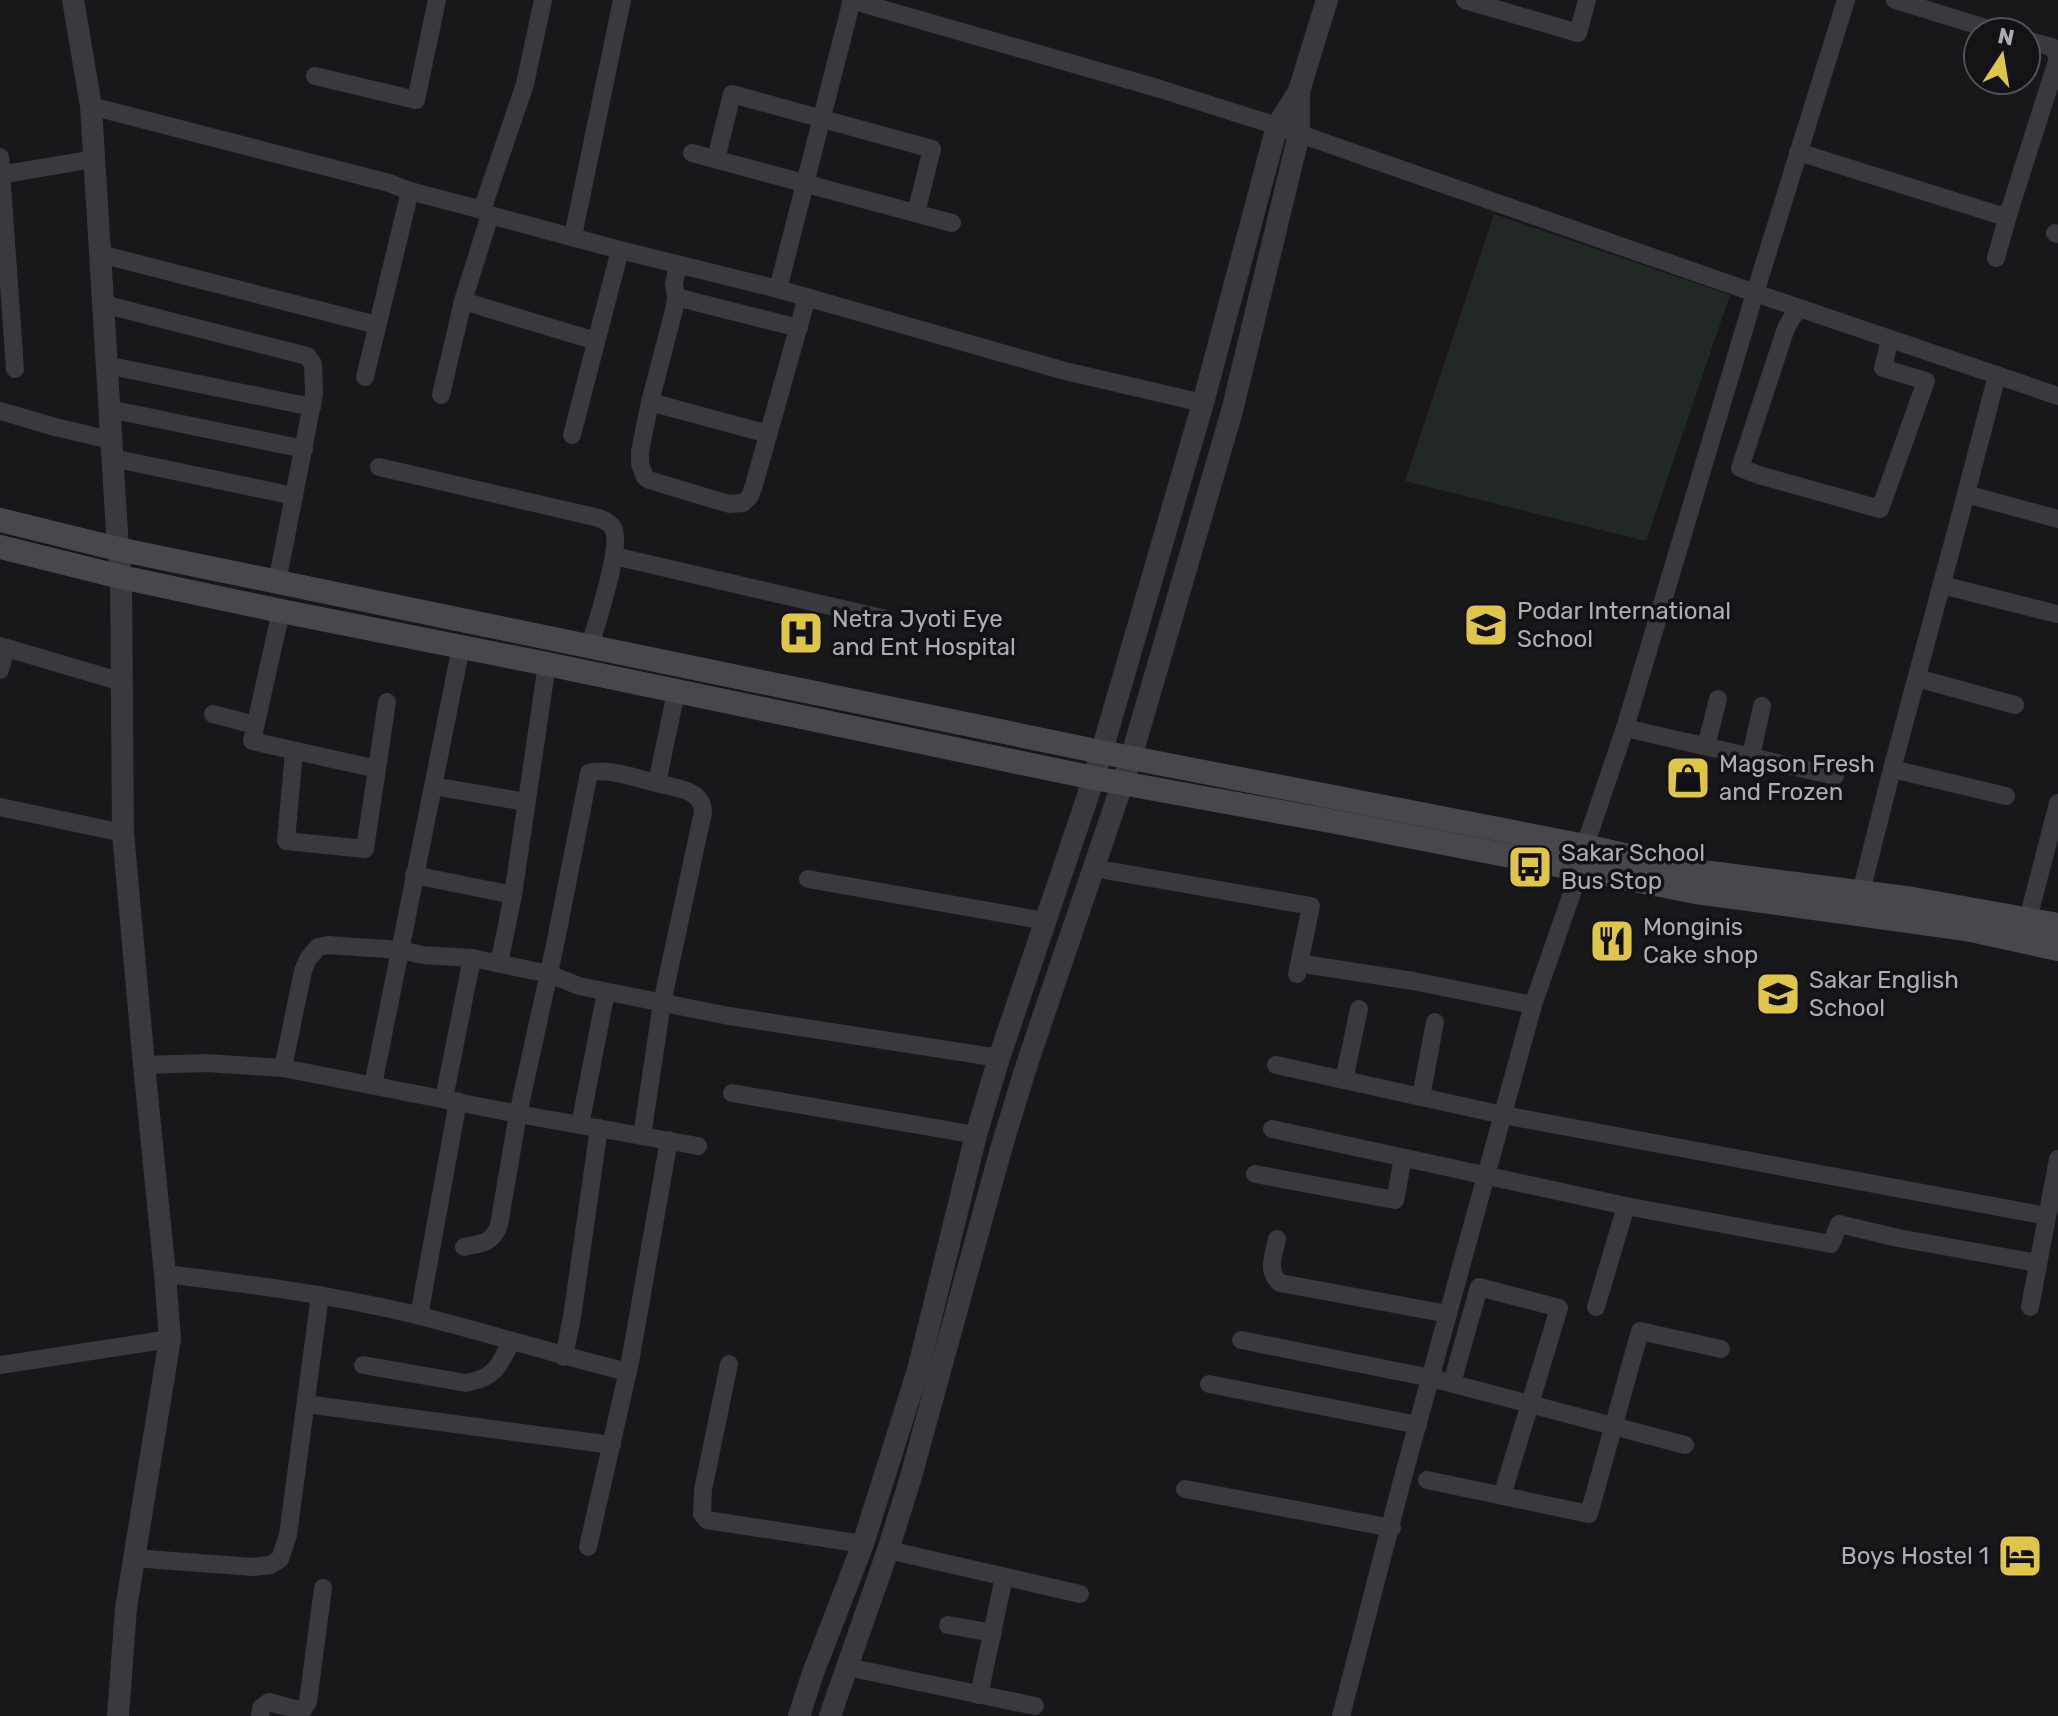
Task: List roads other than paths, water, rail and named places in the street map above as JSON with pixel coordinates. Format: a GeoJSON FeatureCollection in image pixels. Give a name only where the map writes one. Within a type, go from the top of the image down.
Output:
{"type":"FeatureCollection","features":[{"type":"Feature","properties":{"kind":"main road"},"geometry":{"type":"LineString","coordinates":[[0,520],[118,549],[1101,752],[1860,903],[2058,949]]}},
{"type":"Feature","properties":{"kind":"main road"},"geometry":{"type":"LineString","coordinates":[[0,547],[281,611],[1122,784],[1696,892],[1966,907],[2058,925]]}},
{"type":"Feature","properties":{"kind":"street"},"geometry":{"type":"LineString","coordinates":[[73,0],[91,106],[121,577],[123,833],[170,1339],[133,1558],[123,1636],[118,1716]]}},
{"type":"Feature","properties":{"kind":"street"},"geometry":{"type":"LineString","coordinates":[[315,76],[416,100],[437,0]]}},
{"type":"Feature","properties":{"kind":"street"},"geometry":{"type":"LineString","coordinates":[[441,395],[486,212],[525,84],[543,0]]}},
{"type":"Feature","properties":{"kind":"street"},"geometry":{"type":"LineString","coordinates":[[573,236],[622,0]]}},
{"type":"Feature","properties":{"kind":"street"},"geometry":{"type":"LineString","coordinates":[[778,289],[852,0],[1277,126],[2058,396]]}},
{"type":"Feature","properties":{"kind":"street"},"geometry":{"type":"LineString","coordinates":[[799,1716],[863,1544],[918,1370],[976,1135],[1094,778],[1203,403],[1277,126],[1299,91],[1327,0]]}},
{"type":"Feature","properties":{"kind":"street"},"geometry":{"type":"LineString","coordinates":[[1465,0],[1578,33],[1587,0]]}},
{"type":"Feature","properties":{"kind":"street"},"geometry":{"type":"LineString","coordinates":[[1341,1716],[1533,1005],[1625,728],[1846,0]]}},
{"type":"Feature","properties":{"kind":"street"},"geometry":{"type":"LineString","coordinates":[[1895,0],[1962,21]]}},
{"type":"Feature","properties":{"kind":"street"},"geometry":{"type":"LineString","coordinates":[[1996,258],[2058,58],[2052,47],[2042,44]]}},
{"type":"Feature","properties":{"kind":"street"},"geometry":{"type":"LineString","coordinates":[[830,1716],[910,1480],[1005,1135],[1131,758],[1232,411],[1299,134],[1299,91]]}},
{"type":"Feature","properties":{"kind":"street"},"geometry":{"type":"LineString","coordinates":[[716,159],[732,94],[932,149],[916,213]]}},
{"type":"Feature","properties":{"kind":"street"},"geometry":{"type":"LineString","coordinates":[[91,106],[389,183],[620,250],[778,289],[1065,371],[1203,403]]}},
{"type":"Feature","properties":{"kind":"street"},"geometry":{"type":"LineString","coordinates":[[1798,152],[1999,215],[2009,212]]}},
{"type":"Feature","properties":{"kind":"street"},"geometry":{"type":"LineString","coordinates":[[692,153],[952,223]]}},
{"type":"Feature","properties":{"kind":"street"},"geometry":{"type":"LineString","coordinates":[[15,369],[1,169],[94,159]]}},
{"type":"Feature","properties":{"kind":"street"},"geometry":{"type":"LineString","coordinates":[[365,377],[410,191]]}},
{"type":"Feature","properties":{"kind":"street"},"geometry":{"type":"LineString","coordinates":[[572,435],[620,250]]}},
{"type":"Feature","properties":{"kind":"street"},"geometry":{"type":"LineString","coordinates":[[100,254],[377,325]]}},
{"type":"Feature","properties":{"kind":"street"},"geometry":{"type":"LineString","coordinates":[[678,264],[674,284],[676,297],[650,402],[640,464],[645,477],[668,487],[729,504],[743,503],[750,496],[807,297]]}},
{"type":"Feature","properties":{"kind":"street"},"geometry":{"type":"LineString","coordinates":[[676,297],[799,328]]}},
{"type":"Feature","properties":{"kind":"street"},"geometry":{"type":"LineString","coordinates":[[463,301],[596,341]]}},
{"type":"Feature","properties":{"kind":"street"},"geometry":{"type":"LineString","coordinates":[[103,304],[307,356],[313,364],[312,407],[277,582]]}},
{"type":"Feature","properties":{"kind":"street"},"geometry":{"type":"LineString","coordinates":[[1798,308],[1786,328],[1740,468],[1759,475],[1880,509],[1926,381],[1883,368],[1890,339]]}},
{"type":"Feature","properties":{"kind":"street"},"geometry":{"type":"LineString","coordinates":[[106,365],[312,407]]}},
{"type":"Feature","properties":{"kind":"street"},"geometry":{"type":"LineString","coordinates":[[1860,903],[1892,769],[1997,375]]}},
{"type":"Feature","properties":{"kind":"street"},"geometry":{"type":"LineString","coordinates":[[650,402],[768,434]]}},
{"type":"Feature","properties":{"kind":"street"},"geometry":{"type":"LineString","coordinates":[[109,409],[304,449]]}},
{"type":"Feature","properties":{"kind":"street"},"geometry":{"type":"LineString","coordinates":[[0,411],[55,427],[111,449],[294,496]]}},
{"type":"Feature","properties":{"kind":"street"},"geometry":{"type":"LineString","coordinates":[[379,467],[603,519],[613,526],[616,539],[614,556],[590,646]]}},
{"type":"Feature","properties":{"kind":"street"},"geometry":{"type":"LineString","coordinates":[[1966,494],[2058,519]]}},
{"type":"Feature","properties":{"kind":"street"},"geometry":{"type":"LineString","coordinates":[[614,556],[886,619]]}},
{"type":"Feature","properties":{"kind":"street"},"geometry":{"type":"LineString","coordinates":[[1942,585],[2057,614]]}},
{"type":"Feature","properties":{"kind":"street"},"geometry":{"type":"LineString","coordinates":[[281,611],[252,741],[377,769]]}},
{"type":"Feature","properties":{"kind":"street"},"geometry":{"type":"LineString","coordinates":[[0,670],[3,647],[122,682]]}},
{"type":"Feature","properties":{"kind":"street"},"geometry":{"type":"LineString","coordinates":[[373,1085],[461,647]]}},
{"type":"Feature","properties":{"kind":"street"},"geometry":{"type":"LineString","coordinates":[[499,964],[513,895],[547,664]]}},
{"type":"Feature","properties":{"kind":"street"},"geometry":{"type":"LineString","coordinates":[[1917,678],[2015,705]]}},
{"type":"Feature","properties":{"kind":"street"},"geometry":{"type":"LineString","coordinates":[[657,783],[676,692]]}},
{"type":"Feature","properties":{"kind":"street"},"geometry":{"type":"LineString","coordinates":[[1706,746],[1718,699]]}},
{"type":"Feature","properties":{"kind":"street"},"geometry":{"type":"LineString","coordinates":[[294,752],[286,841],[365,849],[387,702]]}},
{"type":"Feature","properties":{"kind":"street"},"geometry":{"type":"LineString","coordinates":[[1751,756],[1762,706]]}},
{"type":"Feature","properties":{"kind":"street"},"geometry":{"type":"LineString","coordinates":[[213,714],[255,725]]}},
{"type":"Feature","properties":{"kind":"street"},"geometry":{"type":"LineString","coordinates":[[1625,728],[1835,776]]}},
{"type":"Feature","properties":{"kind":"street"},"geometry":{"type":"LineString","coordinates":[[1892,769],[2006,796]]}},
{"type":"Feature","properties":{"kind":"street"},"geometry":{"type":"LineString","coordinates":[[464,1247],[486,1242],[495,1235],[589,773],[595,771],[683,790],[699,797],[703,804],[662,1003],[642,1136]]}},
{"type":"Feature","properties":{"kind":"street"},"geometry":{"type":"LineString","coordinates":[[433,786],[526,802]]}},
{"type":"Feature","properties":{"kind":"street"},"geometry":{"type":"LineString","coordinates":[[2028,919],[2058,803]]}},
{"type":"Feature","properties":{"kind":"street"},"geometry":{"type":"LineString","coordinates":[[0,807],[123,833]]}},
{"type":"Feature","properties":{"kind":"street"},"geometry":{"type":"LineString","coordinates":[[1093,868],[1311,906],[1304,969],[1413,981],[1533,1005]]}},
{"type":"Feature","properties":{"kind":"street"},"geometry":{"type":"LineString","coordinates":[[414,875],[513,895]]}},
{"type":"Feature","properties":{"kind":"street"},"geometry":{"type":"LineString","coordinates":[[808,879],[1045,921]]}},
{"type":"Feature","properties":{"kind":"street"},"geometry":{"type":"LineString","coordinates":[[283,1068],[303,971],[318,947],[328,945],[472,958],[549,974],[579,986],[729,1016],[999,1058]]}},
{"type":"Feature","properties":{"kind":"street"},"geometry":{"type":"LineString","coordinates":[[419,1316],[472,958]]}},
{"type":"Feature","properties":{"kind":"street"},"geometry":{"type":"LineString","coordinates":[[564,1357],[572,1317],[589,1127],[606,992]]}},
{"type":"Feature","properties":{"kind":"street"},"geometry":{"type":"LineString","coordinates":[[1344,1080],[1359,1009]]}},
{"type":"Feature","properties":{"kind":"street"},"geometry":{"type":"LineString","coordinates":[[1421,1097],[1435,1022]]}},
{"type":"Feature","properties":{"kind":"street"},"geometry":{"type":"LineString","coordinates":[[144,1065],[206,1063],[283,1068],[698,1146]]}},
{"type":"Feature","properties":{"kind":"street"},"geometry":{"type":"LineString","coordinates":[[1276,1065],[1503,1115],[2047,1216]]}},
{"type":"Feature","properties":{"kind":"street"},"geometry":{"type":"LineString","coordinates":[[732,1093],[976,1135]]}},
{"type":"Feature","properties":{"kind":"street"},"geometry":{"type":"LineString","coordinates":[[1272,1129],[1626,1206],[1831,1244],[1839,1224],[2038,1263]]}},
{"type":"Feature","properties":{"kind":"street"},"geometry":{"type":"LineString","coordinates":[[588,1547],[628,1372],[669,1140]]}},
{"type":"Feature","properties":{"kind":"street"},"geometry":{"type":"LineString","coordinates":[[1255,1174],[1395,1200],[1403,1158]]}},
{"type":"Feature","properties":{"kind":"street"},"geometry":{"type":"LineString","coordinates":[[2030,1307],[2058,1159]]}},
{"type":"Feature","properties":{"kind":"street"},"geometry":{"type":"LineString","coordinates":[[1596,1307],[1626,1206]]}},
{"type":"Feature","properties":{"kind":"street"},"geometry":{"type":"LineString","coordinates":[[1277,1239],[1271,1269],[1273,1277],[1280,1283],[1448,1314]]}},
{"type":"Feature","properties":{"kind":"street"},"geometry":{"type":"LineString","coordinates":[[165,1274],[320,1295],[419,1316],[628,1372]]}},
{"type":"Feature","properties":{"kind":"street"},"geometry":{"type":"LineString","coordinates":[[1452,1383],[1479,1287],[1559,1308],[1502,1496]]}},
{"type":"Feature","properties":{"kind":"street"},"geometry":{"type":"LineString","coordinates":[[133,1558],[253,1567],[270,1565],[280,1559],[288,1535],[320,1295]]}},
{"type":"Feature","properties":{"kind":"street"},"geometry":{"type":"LineString","coordinates":[[1427,1480],[1589,1514],[1640,1331],[1721,1349]]}},
{"type":"Feature","properties":{"kind":"street"},"geometry":{"type":"LineString","coordinates":[[0,1365],[170,1339]]}},
{"type":"Feature","properties":{"kind":"street"},"geometry":{"type":"LineString","coordinates":[[1241,1340],[1431,1378],[1685,1445]]}},
{"type":"Feature","properties":{"kind":"street"},"geometry":{"type":"LineString","coordinates":[[363,1365],[466,1383],[481,1381],[500,1364],[511,1342]]}},
{"type":"Feature","properties":{"kind":"street"},"geometry":{"type":"LineString","coordinates":[[729,1364],[703,1490],[702,1514],[707,1520],[863,1544]]}},
{"type":"Feature","properties":{"kind":"street"},"geometry":{"type":"LineString","coordinates":[[1209,1384],[1418,1425]]}},
{"type":"Feature","properties":{"kind":"street"},"geometry":{"type":"LineString","coordinates":[[306,1404],[612,1445]]}},
{"type":"Feature","properties":{"kind":"street"},"geometry":{"type":"LineString","coordinates":[[1185,1489],[1392,1528]]}},
{"type":"Feature","properties":{"kind":"street"},"geometry":{"type":"LineString","coordinates":[[888,1550],[1080,1594]]}},
{"type":"Feature","properties":{"kind":"street"},"geometry":{"type":"LineString","coordinates":[[979,1695],[1004,1577]]}},
{"type":"Feature","properties":{"kind":"street"},"geometry":{"type":"LineString","coordinates":[[260,1716],[261,1708],[269,1702],[302,1711],[308,1702],[323,1588]]}},
{"type":"Feature","properties":{"kind":"street"},"geometry":{"type":"LineString","coordinates":[[948,1625],[993,1633]]}},
{"type":"Feature","properties":{"kind":"street"},"geometry":{"type":"LineString","coordinates":[[847,1667],[1035,1706]]}},
{"type":"Feature","properties":{"kind":"place","name":"Podar International School"},"geometry":{"type":"Point","coordinates":[1486,625]}},
{"type":"Feature","properties":{"kind":"place","name":"Netra Jyoti Eye and Ent Hospital"},"geometry":{"type":"Point","coordinates":[801,633]}},
{"type":"Feature","properties":{"kind":"place","name":"Magson Fresh and Frozen"},"geometry":{"type":"Point","coordinates":[1688,778]}},
{"type":"Feature","properties":{"kind":"place","name":"Sakar School Bus Stop"},"geometry":{"type":"Point","coordinates":[1530,867]}},
{"type":"Feature","properties":{"kind":"place","name":"Monginis Cake shop"},"geometry":{"type":"Point","coordinates":[1612,941]}},
{"type":"Feature","properties":{"kind":"place","name":"Sakar English School"},"geometry":{"type":"Point","coordinates":[1778,994]}},
{"type":"Feature","properties":{"kind":"place","name":"Boys Hostel 1"},"geometry":{"type":"Point","coordinates":[2020,1556]}}]}
